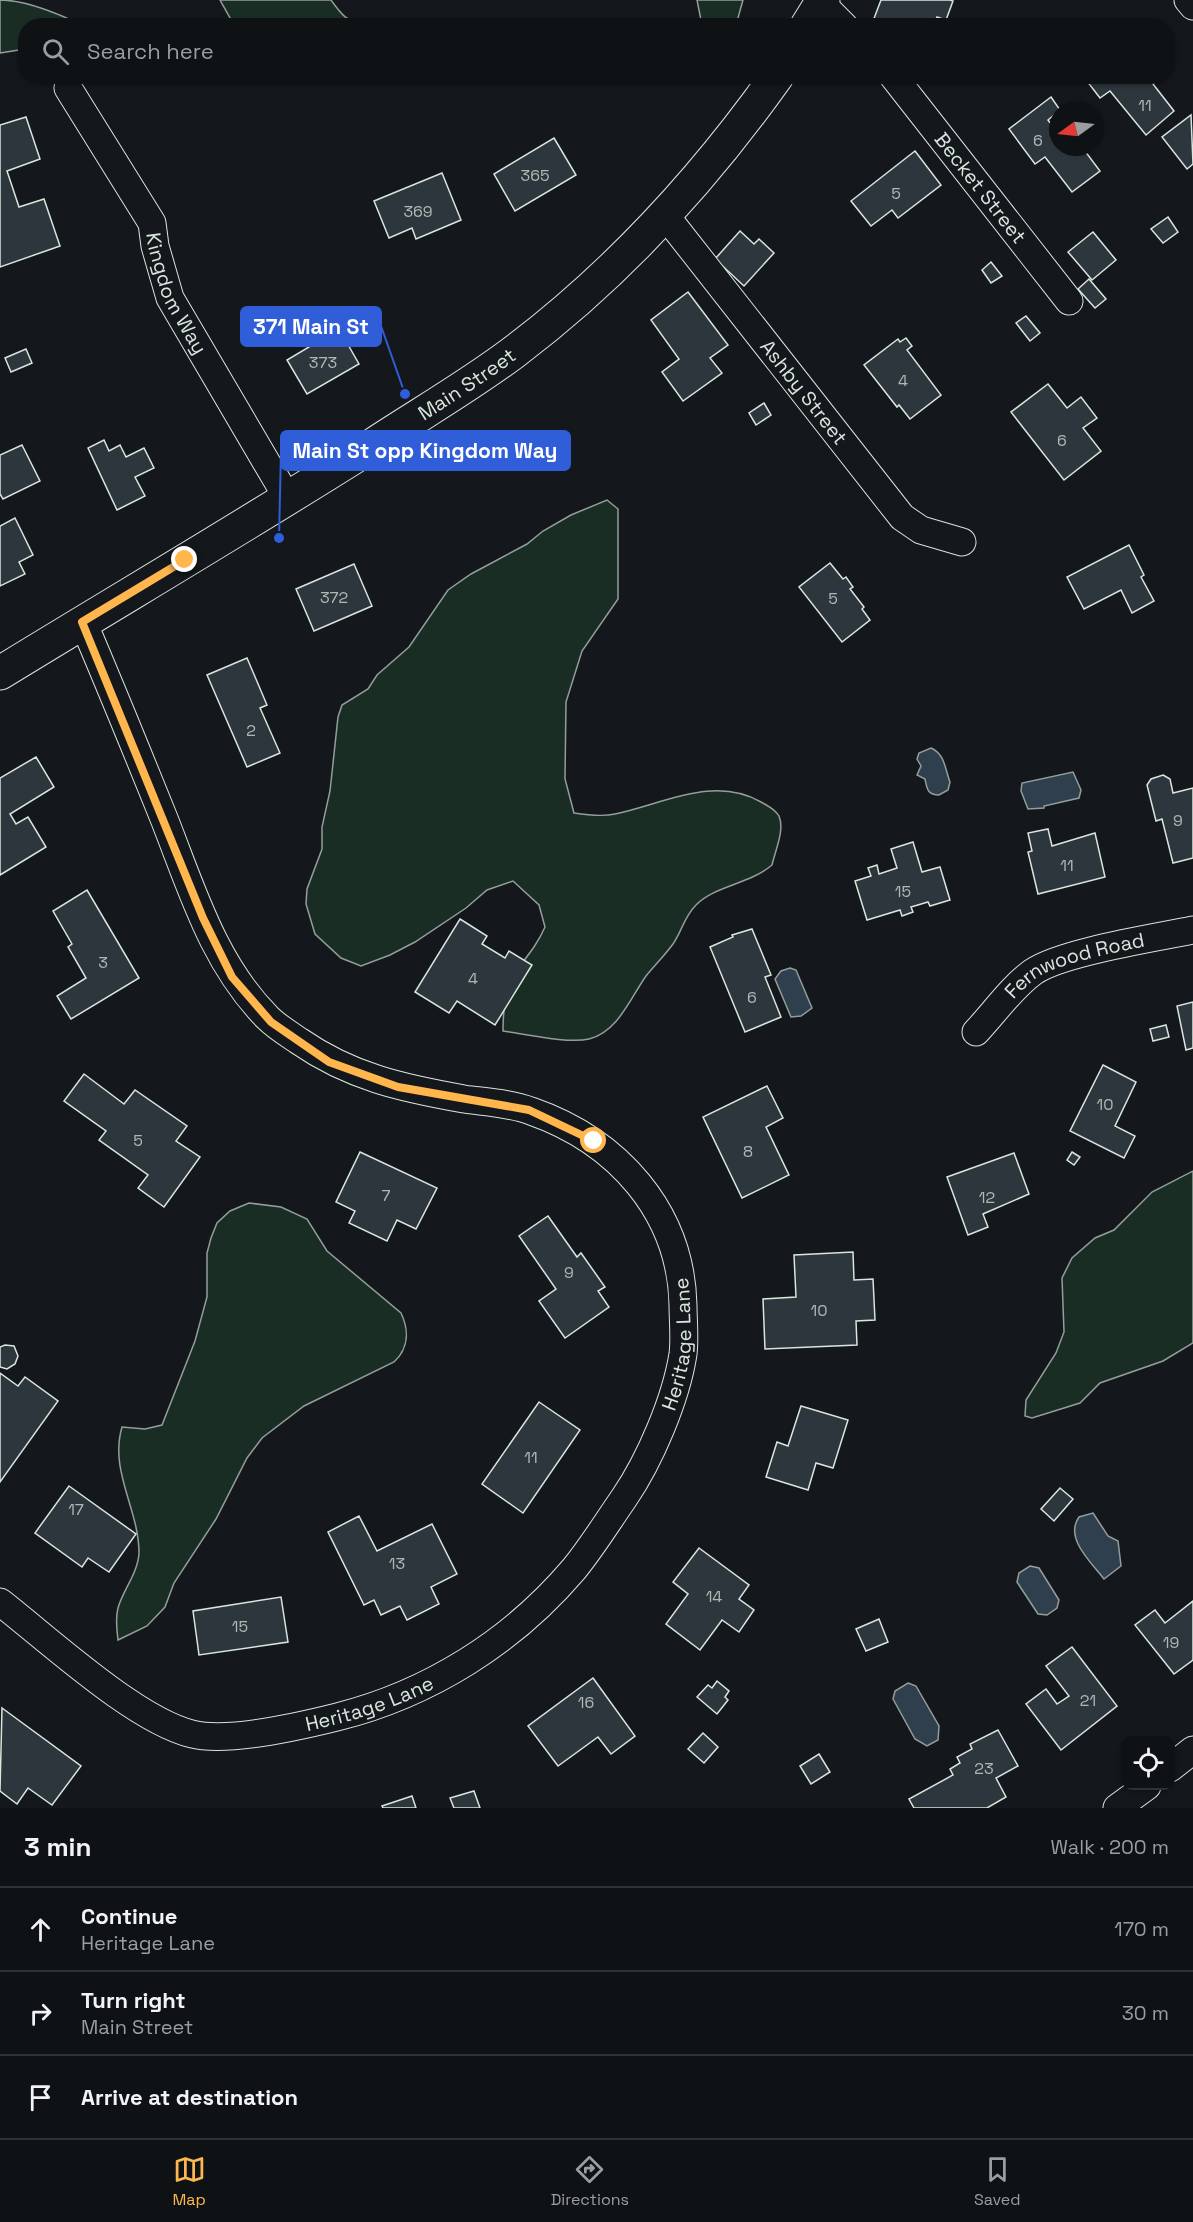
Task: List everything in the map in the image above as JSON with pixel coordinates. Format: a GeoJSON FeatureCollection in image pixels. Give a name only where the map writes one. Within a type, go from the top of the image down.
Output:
{"type":"FeatureCollection","features":[{"type":"Feature","properties":{"kind":"main road","name":"Main Street"},"geometry":{"type":"LineString","coordinates":[[0,673],[288,499],[513,353],[595,283],[665,215],[716,157],[771,84]]}},
{"type":"Feature","properties":{"kind":"street"},"geometry":{"type":"LineString","coordinates":[[1188,0],[1193,6]]}},
{"type":"Feature","properties":{"kind":"street"},"geometry":{"type":"LineString","coordinates":[[817,10],[830,18]]}},
{"type":"Feature","properties":{"kind":"street","name":"Becket Street"},"geometry":{"type":"LineString","coordinates":[[899,84],[1069,300]]}},
{"type":"Feature","properties":{"kind":"street","name":"Kingdom Way"},"geometry":{"type":"LineString","coordinates":[[68,88],[152,223],[155,246],[170,298],[288,499]]}},
{"type":"Feature","properties":{"kind":"street","name":"Ashby Street"},"geometry":{"type":"LineString","coordinates":[[665,215],[902,517],[921,530],[962,542]]}},
{"type":"Feature","properties":{"kind":"street","name":"Heritage Lane"},"geometry":{"type":"LineString","coordinates":[[0,1602],[98,1680],[153,1717],[194,1735],[234,1736],[315,1723],[368,1710],[423,1687],[475,1657],[528,1617],[576,1567],[636,1481],[668,1410],[683,1353],[682,1280],[671,1235],[643,1189],[594,1141],[529,1110],[398,1087],[329,1062],[271,1022],[232,977],[203,918],[82,622]]}},
{"type":"Feature","properties":{"kind":"street","name":"Fernwood Road"},"geometry":{"type":"LineString","coordinates":[[976,1032],[1028,976],[1038,969],[1087,954],[1193,930]]}},
{"type":"Feature","properties":{"kind":"street"},"geometry":{"type":"LineString","coordinates":[[1175,1764],[1193,1750]]}},
{"type":"Feature","properties":{"kind":"street"},"geometry":{"type":"LineString","coordinates":[[1117,1808],[1140,1790]]}},
{"type":"Feature","properties":{"kind":"green space"},"geometry":{"type":"Polygon","coordinates":[[[0,0],[31,5],[66,18],[18,18],[18,50],[0,53],[0,0]]]}},
{"type":"Feature","properties":{"kind":"green space"},"geometry":{"type":"Polygon","coordinates":[[[220,0],[331,0],[347,18],[230,18],[220,0]]]}},
{"type":"Feature","properties":{"kind":"green space"},"geometry":{"type":"Polygon","coordinates":[[[697,0],[743,0],[738,18],[701,18],[697,0]]]}},
{"type":"Feature","properties":{"kind":"green space"},"geometry":{"type":"Polygon","coordinates":[[[607,500],[618,509],[618,599],[582,651],[566,702],[565,779],[574,813],[610,815],[688,794],[725,791],[743,794],[771,808],[779,816],[781,828],[772,865],[753,877],[712,893],[696,905],[673,944],[646,976],[616,1022],[599,1035],[589,1039],[559,1039],[503,1031],[504,1008],[509,984],[545,927],[539,905],[513,881],[487,890],[466,908],[415,942],[361,966],[341,958],[315,934],[306,904],[307,889],[322,849],[322,827],[330,791],[338,717],[342,705],[368,689],[377,675],[409,647],[448,590],[471,574],[527,544],[543,531],[571,515],[607,500]]]}},
{"type":"Feature","properties":{"kind":"green space"},"geometry":{"type":"Polygon","coordinates":[[[1193,1171],[1193,1343],[1163,1361],[1100,1383],[1080,1403],[1032,1418],[1025,1416],[1026,1400],[1056,1353],[1064,1332],[1062,1278],[1072,1258],[1095,1238],[1114,1230],[1152,1192],[1193,1171]]]}},
{"type":"Feature","properties":{"kind":"green space"},"geometry":{"type":"Polygon","coordinates":[[[249,1203],[281,1207],[307,1219],[327,1251],[401,1313],[406,1332],[405,1345],[394,1362],[304,1406],[262,1438],[247,1458],[216,1519],[174,1583],[165,1607],[147,1626],[118,1640],[116,1620],[118,1608],[136,1568],[139,1553],[135,1521],[119,1459],[122,1427],[145,1429],[162,1425],[195,1341],[207,1297],[207,1253],[211,1238],[217,1223],[230,1211],[249,1203]]]}},
{"type":"Feature","properties":{"kind":"water"},"geometry":{"type":"Polygon","coordinates":[[[931,748],[942,758],[950,782],[948,790],[939,795],[930,792],[925,779],[917,775],[921,766],[917,759],[919,753],[931,748]]]}},
{"type":"Feature","properties":{"kind":"water"},"geometry":{"type":"Polygon","coordinates":[[[1073,772],[1081,790],[1079,798],[1044,806],[1044,808],[1028,809],[1021,791],[1022,783],[1073,772]]]}},
{"type":"Feature","properties":{"kind":"water"},"geometry":{"type":"Polygon","coordinates":[[[790,968],[796,970],[812,1008],[801,1016],[791,1017],[775,979],[781,971],[790,968]]]}},
{"type":"Feature","properties":{"kind":"water"},"geometry":{"type":"Polygon","coordinates":[[[1093,1513],[1108,1536],[1118,1541],[1121,1566],[1104,1579],[1081,1550],[1075,1533],[1075,1525],[1079,1517],[1093,1513]]]}},
{"type":"Feature","properties":{"kind":"water"},"geometry":{"type":"Polygon","coordinates":[[[1030,1566],[1039,1568],[1059,1600],[1057,1608],[1047,1615],[1038,1614],[1017,1582],[1019,1573],[1030,1566]]]}},
{"type":"Feature","properties":{"kind":"water"},"geometry":{"type":"Polygon","coordinates":[[[908,1683],[916,1686],[939,1726],[938,1740],[927,1746],[915,1739],[893,1699],[895,1691],[908,1683]]]}},
{"type":"Feature","properties":{"kind":"building"},"geometry":{"type":"Polygon","coordinates":[[[881,0],[953,1],[947,18],[874,18],[881,0]]]}},
{"type":"Feature","properties":{"kind":"building"},"geometry":{"type":"Polygon","coordinates":[[[1089,84],[1153,84],[1174,111],[1146,135],[1110,91],[1100,98],[1089,84]]]}},
{"type":"Feature","properties":{"kind":"building"},"geometry":{"type":"Polygon","coordinates":[[[1051,97],[1054,102],[1049,102],[1049,156],[1089,156],[1100,171],[1072,192],[1045,157],[1035,164],[1009,129],[1051,97]]]}},
{"type":"Feature","properties":{"kind":"building"},"geometry":{"type":"Polygon","coordinates":[[[1191,115],[1193,164],[1187,169],[1162,137],[1191,115]]]}},
{"type":"Feature","properties":{"kind":"building"},"geometry":{"type":"Polygon","coordinates":[[[26,117],[40,159],[7,171],[19,207],[44,199],[60,246],[0,267],[0,125],[26,117]]]}},
{"type":"Feature","properties":{"kind":"building"},"geometry":{"type":"Polygon","coordinates":[[[554,138],[576,175],[515,211],[494,174],[554,138]]]}},
{"type":"Feature","properties":{"kind":"building"},"geometry":{"type":"Polygon","coordinates":[[[915,151],[941,185],[898,218],[892,210],[871,226],[851,201],[915,151]]]}},
{"type":"Feature","properties":{"kind":"building"},"geometry":{"type":"Polygon","coordinates":[[[442,173],[461,220],[416,239],[412,228],[389,238],[374,201],[442,173]]]}},
{"type":"Feature","properties":{"kind":"building"},"geometry":{"type":"Polygon","coordinates":[[[1168,217],[1178,232],[1163,243],[1151,229],[1168,217]]]}},
{"type":"Feature","properties":{"kind":"building"},"geometry":{"type":"Polygon","coordinates":[[[740,231],[754,244],[759,239],[774,253],[744,286],[715,259],[740,231]]]}},
{"type":"Feature","properties":{"kind":"building"},"geometry":{"type":"Polygon","coordinates":[[[1093,232],[1116,260],[1092,280],[1068,252],[1093,232]]]}},
{"type":"Feature","properties":{"kind":"building"},"geometry":{"type":"Polygon","coordinates":[[[991,262],[1002,276],[991,283],[982,270],[991,262]]]}},
{"type":"Feature","properties":{"kind":"building"},"geometry":{"type":"Polygon","coordinates":[[[1089,279],[1106,299],[1095,308],[1078,289],[1089,279]]]}},
{"type":"Feature","properties":{"kind":"building"},"geometry":{"type":"Polygon","coordinates":[[[688,292],[728,345],[710,358],[722,373],[683,401],[662,372],[679,359],[651,320],[688,292]]]}},
{"type":"Feature","properties":{"kind":"building"},"geometry":{"type":"Polygon","coordinates":[[[1026,316],[1040,333],[1030,341],[1016,323],[1026,316]]]}},
{"type":"Feature","properties":{"kind":"building"},"geometry":{"type":"Polygon","coordinates":[[[339,329],[359,364],[307,394],[287,360],[339,329]]]}},
{"type":"Feature","properties":{"kind":"building"},"geometry":{"type":"Polygon","coordinates":[[[906,338],[912,346],[907,350],[941,395],[910,419],[899,405],[897,407],[864,365],[898,339],[900,342],[906,338]]]}},
{"type":"Feature","properties":{"kind":"building"},"geometry":{"type":"Polygon","coordinates":[[[26,349],[32,363],[11,372],[5,358],[26,349]]]}},
{"type":"Feature","properties":{"kind":"building"},"geometry":{"type":"Polygon","coordinates":[[[1048,384],[1067,408],[1081,397],[1097,418],[1083,428],[1101,451],[1064,480],[1011,412],[1048,384]]]}},
{"type":"Feature","properties":{"kind":"building"},"geometry":{"type":"Polygon","coordinates":[[[764,403],[771,415],[756,425],[749,413],[764,403]]]}},
{"type":"Feature","properties":{"kind":"building"},"geometry":{"type":"Polygon","coordinates":[[[104,440],[109,451],[120,445],[126,457],[144,448],[154,468],[135,477],[145,496],[117,510],[88,448],[104,440]]]}},
{"type":"Feature","properties":{"kind":"building"},"geometry":{"type":"Polygon","coordinates":[[[22,445],[40,481],[3,499],[0,494],[0,455],[22,445]]]}},
{"type":"Feature","properties":{"kind":"building"},"geometry":{"type":"Polygon","coordinates":[[[15,518],[33,555],[19,562],[25,574],[0,586],[0,526],[15,518]]]}},
{"type":"Feature","properties":{"kind":"building"},"geometry":{"type":"Polygon","coordinates":[[[1129,545],[1144,575],[1141,577],[1154,601],[1132,613],[1121,590],[1084,609],[1067,577],[1129,545]]]}},
{"type":"Feature","properties":{"kind":"building"},"geometry":{"type":"Polygon","coordinates":[[[830,563],[843,579],[846,577],[853,587],[850,589],[864,607],[862,609],[870,620],[842,642],[799,587],[830,563]]]}},
{"type":"Feature","properties":{"kind":"building"},"geometry":{"type":"Polygon","coordinates":[[[354,564],[372,606],[314,631],[296,589],[354,564]]]}},
{"type":"Feature","properties":{"kind":"building"},"geometry":{"type":"Polygon","coordinates":[[[247,658],[267,705],[260,708],[280,753],[247,767],[207,675],[247,658]]]}},
{"type":"Feature","properties":{"kind":"building"},"geometry":{"type":"Polygon","coordinates":[[[36,757],[54,787],[10,814],[16,824],[28,817],[46,847],[0,875],[0,778],[36,757]]]}},
{"type":"Feature","properties":{"kind":"building"},"geometry":{"type":"Polygon","coordinates":[[[1163,775],[1170,779],[1173,793],[1193,788],[1193,858],[1173,863],[1162,819],[1156,821],[1147,785],[1151,779],[1163,775]]]}},
{"type":"Feature","properties":{"kind":"building"},"geometry":{"type":"Polygon","coordinates":[[[1048,829],[1052,846],[1095,833],[1105,877],[1038,894],[1028,852],[1032,851],[1028,833],[1048,829]]]}},
{"type":"Feature","properties":{"kind":"building"},"geometry":{"type":"Polygon","coordinates":[[[913,842],[922,872],[940,867],[950,900],[930,906],[928,902],[911,907],[913,912],[902,916],[900,910],[867,920],[855,881],[871,876],[868,868],[877,865],[879,874],[897,868],[891,849],[913,842]]]}},
{"type":"Feature","properties":{"kind":"building"},"geometry":{"type":"Polygon","coordinates":[[[87,890],[139,978],[71,1019],[57,996],[86,978],[68,947],[72,944],[53,911],[87,890]]]}},
{"type":"Feature","properties":{"kind":"building"},"geometry":{"type":"Polygon","coordinates":[[[460,919],[487,936],[482,944],[505,958],[509,951],[532,965],[495,1025],[457,1001],[449,1013],[415,992],[460,919]]]}},
{"type":"Feature","properties":{"kind":"building"},"geometry":{"type":"Polygon","coordinates":[[[752,929],[771,975],[765,977],[781,1017],[745,1032],[710,947],[733,937],[732,935],[752,929]]]}},
{"type":"Feature","properties":{"kind":"building"},"geometry":{"type":"Polygon","coordinates":[[[1193,1002],[1193,1048],[1186,1050],[1177,1006],[1193,1002]]]}},
{"type":"Feature","properties":{"kind":"building"},"geometry":{"type":"Polygon","coordinates":[[[1166,1025],[1169,1037],[1153,1041],[1150,1029],[1166,1025]]]}},
{"type":"Feature","properties":{"kind":"building"},"geometry":{"type":"Polygon","coordinates":[[[1103,1065],[1136,1082],[1115,1126],[1135,1136],[1124,1158],[1070,1131],[1103,1065]]]}},
{"type":"Feature","properties":{"kind":"building"},"geometry":{"type":"Polygon","coordinates":[[[84,1074],[124,1104],[135,1090],[187,1126],[176,1141],[200,1157],[164,1207],[138,1188],[148,1175],[99,1140],[106,1131],[64,1101],[84,1074]]]}},
{"type":"Feature","properties":{"kind":"building"},"geometry":{"type":"Polygon","coordinates":[[[767,1086],[783,1118],[766,1127],[789,1175],[742,1198],[703,1117],[767,1086]]]}},
{"type":"Feature","properties":{"kind":"building"},"geometry":{"type":"Polygon","coordinates":[[[360,1152],[437,1188],[416,1229],[397,1220],[387,1241],[349,1223],[355,1211],[336,1202],[360,1152]]]}},
{"type":"Feature","properties":{"kind":"building"},"geometry":{"type":"Polygon","coordinates":[[[1072,1152],[1080,1157],[1074,1165],[1067,1160],[1072,1152]]]}},
{"type":"Feature","properties":{"kind":"building"},"geometry":{"type":"Polygon","coordinates":[[[1014,1153],[1029,1194],[983,1214],[988,1227],[968,1235],[947,1177],[1014,1153]]]}},
{"type":"Feature","properties":{"kind":"building"},"geometry":{"type":"Polygon","coordinates":[[[548,1216],[577,1257],[581,1253],[605,1287],[598,1291],[609,1307],[565,1338],[539,1301],[556,1289],[519,1236],[548,1216]]]}},
{"type":"Feature","properties":{"kind":"building"},"geometry":{"type":"Polygon","coordinates":[[[853,1252],[854,1280],[873,1279],[875,1320],[856,1321],[857,1345],[765,1349],[763,1299],[796,1297],[794,1255],[853,1252]]]}},
{"type":"Feature","properties":{"kind":"building"},"geometry":{"type":"Polygon","coordinates":[[[14,1346],[18,1356],[15,1364],[7,1369],[0,1367],[0,1347],[14,1346]]]}},
{"type":"Feature","properties":{"kind":"building"},"geometry":{"type":"Polygon","coordinates":[[[0,1373],[18,1386],[25,1377],[58,1401],[0,1482],[0,1373]]]}},
{"type":"Feature","properties":{"kind":"building"},"geometry":{"type":"Polygon","coordinates":[[[539,1402],[580,1430],[523,1513],[482,1484],[539,1402]]]}},
{"type":"Feature","properties":{"kind":"building"},"geometry":{"type":"Polygon","coordinates":[[[801,1406],[848,1420],[833,1468],[816,1463],[808,1490],[766,1477],[777,1442],[788,1446],[801,1406]]]}},
{"type":"Feature","properties":{"kind":"building"},"geometry":{"type":"Polygon","coordinates":[[[69,1486],[136,1534],[109,1572],[88,1558],[82,1567],[35,1533],[69,1486]]]}},
{"type":"Feature","properties":{"kind":"building"},"geometry":{"type":"Polygon","coordinates":[[[1060,1488],[1073,1499],[1054,1521],[1041,1509],[1060,1488]]]}},
{"type":"Feature","properties":{"kind":"building"},"geometry":{"type":"Polygon","coordinates":[[[359,1516],[377,1551],[432,1524],[457,1574],[431,1587],[439,1604],[407,1620],[400,1606],[381,1615],[374,1600],[364,1605],[328,1532],[359,1516]]]}},
{"type":"Feature","properties":{"kind":"building"},"geometry":{"type":"Polygon","coordinates":[[[699,1548],[749,1585],[739,1599],[754,1610],[739,1632],[722,1620],[700,1650],[666,1624],[688,1594],[673,1582],[699,1548]]]}},
{"type":"Feature","properties":{"kind":"building"},"geometry":{"type":"Polygon","coordinates":[[[281,1597],[288,1642],[199,1655],[193,1611],[281,1597]]]}},
{"type":"Feature","properties":{"kind":"building"},"geometry":{"type":"Polygon","coordinates":[[[1193,1601],[1193,1660],[1174,1674],[1135,1625],[1155,1610],[1165,1623],[1193,1601]]]}},
{"type":"Feature","properties":{"kind":"building"},"geometry":{"type":"Polygon","coordinates":[[[879,1619],[888,1642],[866,1651],[856,1629],[879,1619]]]}},
{"type":"Feature","properties":{"kind":"building"},"geometry":{"type":"Polygon","coordinates":[[[1072,1647],[1117,1706],[1061,1750],[1026,1704],[1046,1689],[1057,1704],[1069,1696],[1046,1666],[1072,1647]]]}},
{"type":"Feature","properties":{"kind":"building"},"geometry":{"type":"Polygon","coordinates":[[[593,1678],[635,1736],[611,1754],[598,1737],[558,1766],[528,1726],[593,1678]]]}},
{"type":"Feature","properties":{"kind":"building"},"geometry":{"type":"Polygon","coordinates":[[[717,1681],[729,1691],[725,1697],[728,1700],[717,1714],[697,1697],[708,1685],[712,1688],[717,1681]]]}},
{"type":"Feature","properties":{"kind":"building"},"geometry":{"type":"Polygon","coordinates":[[[2,1708],[81,1766],[52,1805],[28,1788],[17,1804],[0,1791],[2,1708]]]}},
{"type":"Feature","properties":{"kind":"building"},"geometry":{"type":"Polygon","coordinates":[[[998,1730],[1018,1766],[996,1778],[1006,1797],[987,1808],[914,1808],[909,1799],[953,1775],[950,1769],[960,1763],[957,1757],[972,1749],[970,1744],[998,1730]]]}},
{"type":"Feature","properties":{"kind":"building"},"geometry":{"type":"Polygon","coordinates":[[[703,1733],[718,1747],[704,1763],[688,1749],[703,1733]]]}},
{"type":"Feature","properties":{"kind":"building"},"geometry":{"type":"Polygon","coordinates":[[[819,1754],[830,1772],[811,1784],[800,1766],[819,1754]]]}},
{"type":"Feature","properties":{"kind":"building"},"geometry":{"type":"Polygon","coordinates":[[[474,1791],[480,1808],[454,1808],[450,1798],[474,1791]]]}},
{"type":"Feature","properties":{"kind":"building"},"geometry":{"type":"Polygon","coordinates":[[[412,1796],[416,1808],[383,1808],[382,1806],[412,1796]]]}},
{"type":"Feature","properties":{"kind":"place","name":"371 Main St"},"geometry":{"type":"Point","coordinates":[405,394]}},
{"type":"Feature","properties":{"kind":"place","name":"Main St opp Kingdom Way"},"geometry":{"type":"Point","coordinates":[279,538]}},
{"type":"Feature","properties":{"kind":"route"},"geometry":{"type":"LineString","coordinates":[[185,560],[82,622],[127,727],[203,918],[232,977],[271,1022],[329,1062],[398,1087],[529,1110],[594,1141]]}}]}
